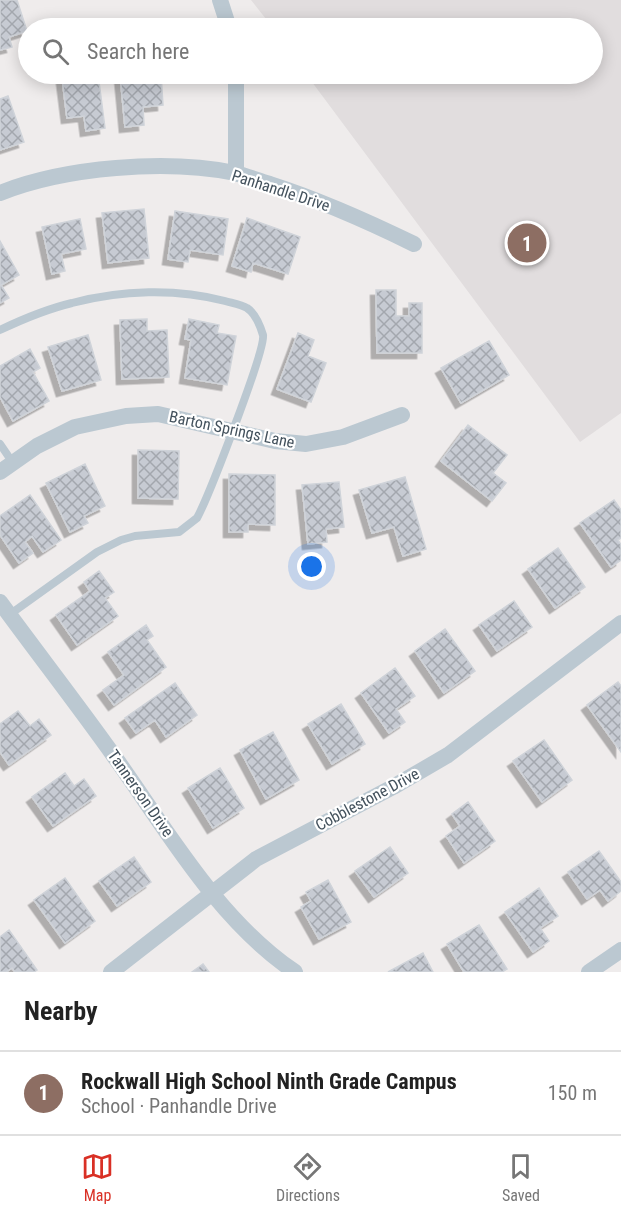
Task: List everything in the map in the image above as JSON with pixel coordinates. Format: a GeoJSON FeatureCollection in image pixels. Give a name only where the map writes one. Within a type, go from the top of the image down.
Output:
{"type":"FeatureCollection","features":[{"type":"Feature","properties":{"kind":"street"},"geometry":{"type":"LineString","coordinates":[[220,0],[226,18]]}},
{"type":"Feature","properties":{"kind":"street"},"geometry":{"type":"LineString","coordinates":[[236,84],[236,174]]}},
{"type":"Feature","properties":{"kind":"street","name":"Panhandle Drive"},"geometry":{"type":"LineString","coordinates":[[0,193],[24,183],[83,172],[127,168],[186,167],[236,174],[314,199],[353,214],[414,244]]}},
{"type":"Feature","properties":{"kind":"street","name":"Barton Springs Lane"},"geometry":{"type":"LineString","coordinates":[[6,468],[38,446],[75,427],[126,416],[158,414],[274,441],[306,444],[343,437],[402,416]]}},
{"type":"Feature","properties":{"kind":"street","name":"Tannerson Drive"},"geometry":{"type":"LineString","coordinates":[[5,609],[212,892],[244,930],[295,972]]}},
{"type":"Feature","properties":{"kind":"street","name":"Cobblestone Drive"},"geometry":{"type":"LineString","coordinates":[[111,972],[256,860],[448,755],[621,622]]}},
{"type":"Feature","properties":{"kind":"street"},"geometry":{"type":"LineString","coordinates":[[589,972],[621,950]]}},
{"type":"Feature","properties":{"kind":"lane"},"geometry":{"type":"LineString","coordinates":[[0,330],[70,303],[128,294],[167,293],[197,295],[244,306],[251,311],[259,324],[263,337],[263,345],[201,510],[189,525],[179,532],[135,536],[108,546],[5,609]]}},
{"type":"Feature","properties":{"kind":"lane"},"geometry":{"type":"LineString","coordinates":[[0,444],[6,468]]}},
{"type":"Feature","properties":{"kind":"shaded area"},"geometry":{"type":"Polygon","coordinates":[[[251,0],[621,0],[621,413],[580,442],[313,84],[603,84],[603,18],[265,18],[251,0]]]}},
{"type":"Feature","properties":{"kind":"building"},"geometry":{"type":"Polygon","coordinates":[[[0,0],[17,0],[23,18],[18,18],[18,34],[9,37],[12,47],[0,50],[0,0]]]}},
{"type":"Feature","properties":{"kind":"building"},"geometry":{"type":"Polygon","coordinates":[[[63,84],[99,84],[105,128],[86,131],[84,116],[67,118],[63,84]]]}},
{"type":"Feature","properties":{"kind":"building"},"geometry":{"type":"Polygon","coordinates":[[[121,84],[162,84],[163,105],[143,107],[144,125],[125,127],[121,84]]]}},
{"type":"Feature","properties":{"kind":"building"},"geometry":{"type":"Polygon","coordinates":[[[8,96],[24,142],[0,150],[0,99],[8,96]]]}},
{"type":"Feature","properties":{"kind":"building"},"geometry":{"type":"Polygon","coordinates":[[[144,209],[149,258],[108,263],[102,213],[144,209]]]}},
{"type":"Feature","properties":{"kind":"building"},"geometry":{"type":"Polygon","coordinates":[[[175,211],[228,219],[223,255],[190,250],[188,262],[168,259],[175,211]]]}},
{"type":"Feature","properties":{"kind":"building"},"geometry":{"type":"Polygon","coordinates":[[[247,218],[300,237],[288,274],[253,263],[251,272],[232,266],[247,218]]]}},
{"type":"Feature","properties":{"kind":"building"},"geometry":{"type":"Polygon","coordinates":[[[80,219],[86,249],[61,254],[65,271],[52,274],[42,227],[80,219]]]}},
{"type":"Feature","properties":{"kind":"building"},"geometry":{"type":"Polygon","coordinates":[[[0,241],[19,275],[1,285],[9,298],[0,303],[0,241]]]}},
{"type":"Feature","properties":{"kind":"building"},"geometry":{"type":"Polygon","coordinates":[[[376,290],[396,290],[396,316],[409,316],[409,303],[422,303],[422,353],[377,353],[376,290]]]}},
{"type":"Feature","properties":{"kind":"building"},"geometry":{"type":"Polygon","coordinates":[[[147,319],[147,331],[167,330],[169,377],[122,379],[120,320],[147,319]]]}},
{"type":"Feature","properties":{"kind":"building"},"geometry":{"type":"Polygon","coordinates":[[[189,319],[219,325],[217,333],[236,336],[227,385],[185,378],[191,340],[185,339],[189,319]]]}},
{"type":"Feature","properties":{"kind":"building"},"geometry":{"type":"Polygon","coordinates":[[[298,333],[314,340],[308,356],[326,363],[311,402],[277,389],[298,333]]]}},
{"type":"Feature","properties":{"kind":"building"},"geometry":{"type":"Polygon","coordinates":[[[88,335],[101,380],[62,391],[48,347],[88,335]]]}},
{"type":"Feature","properties":{"kind":"building"},"geometry":{"type":"Polygon","coordinates":[[[489,341],[509,375],[461,403],[441,368],[489,341]]]}},
{"type":"Feature","properties":{"kind":"building"},"geometry":{"type":"Polygon","coordinates":[[[30,349],[40,368],[33,372],[49,401],[13,421],[0,397],[0,366],[30,349]]]}},
{"type":"Feature","properties":{"kind":"building"},"geometry":{"type":"Polygon","coordinates":[[[468,425],[507,455],[493,473],[506,483],[492,501],[441,461],[468,425]]]}},
{"type":"Feature","properties":{"kind":"building"},"geometry":{"type":"Polygon","coordinates":[[[138,450],[179,451],[178,499],[138,498],[138,450]]]}},
{"type":"Feature","properties":{"kind":"building"},"geometry":{"type":"Polygon","coordinates":[[[85,464],[105,506],[84,516],[88,523],[70,532],[46,483],[85,464]]]}},
{"type":"Feature","properties":{"kind":"building"},"geometry":{"type":"Polygon","coordinates":[[[229,474],[275,475],[275,525],[248,524],[248,532],[229,532],[229,474]]]}},
{"type":"Feature","properties":{"kind":"building"},"geometry":{"type":"Polygon","coordinates":[[[405,477],[426,549],[403,556],[394,527],[372,533],[359,490],[405,477]]]}},
{"type":"Feature","properties":{"kind":"building"},"geometry":{"type":"Polygon","coordinates":[[[339,482],[344,527],[326,529],[327,542],[308,544],[302,485],[339,482]]]}},
{"type":"Feature","properties":{"kind":"building"},"geometry":{"type":"Polygon","coordinates":[[[30,495],[61,540],[43,552],[32,536],[25,542],[33,553],[19,563],[0,535],[0,516],[30,495]]]}},
{"type":"Feature","properties":{"kind":"building"},"geometry":{"type":"Polygon","coordinates":[[[614,500],[621,510],[621,538],[618,540],[621,545],[621,560],[611,567],[580,523],[614,500]]]}},
{"type":"Feature","properties":{"kind":"building"},"geometry":{"type":"Polygon","coordinates":[[[558,548],[585,587],[555,608],[528,569],[558,548]]]}},
{"type":"Feature","properties":{"kind":"building"},"geometry":{"type":"Polygon","coordinates":[[[99,571],[114,592],[105,598],[118,616],[77,645],[56,615],[90,591],[84,582],[99,571]]]}},
{"type":"Feature","properties":{"kind":"building"},"geometry":{"type":"Polygon","coordinates":[[[514,601],[532,627],[497,651],[479,625],[514,601]]]}},
{"type":"Feature","properties":{"kind":"building"},"geometry":{"type":"Polygon","coordinates":[[[146,625],[153,636],[147,640],[166,667],[114,705],[103,690],[124,675],[108,652],[146,625]]]}},
{"type":"Feature","properties":{"kind":"building"},"geometry":{"type":"Polygon","coordinates":[[[445,629],[475,671],[444,693],[415,651],[445,629]]]}},
{"type":"Feature","properties":{"kind":"building"},"geometry":{"type":"Polygon","coordinates":[[[395,668],[415,696],[396,709],[405,722],[389,733],[361,693],[395,668]]]}},
{"type":"Feature","properties":{"kind":"building"},"geometry":{"type":"Polygon","coordinates":[[[618,682],[621,686],[621,752],[587,705],[618,682]]]}},
{"type":"Feature","properties":{"kind":"building"},"geometry":{"type":"Polygon","coordinates":[[[175,683],[197,715],[166,737],[155,720],[136,733],[125,718],[175,683]]]}},
{"type":"Feature","properties":{"kind":"building"},"geometry":{"type":"Polygon","coordinates":[[[341,704],[365,744],[332,764],[308,724],[341,704]]]}},
{"type":"Feature","properties":{"kind":"building"},"geometry":{"type":"Polygon","coordinates":[[[18,711],[30,726],[39,719],[51,735],[9,765],[0,752],[0,724],[18,711]]]}},
{"type":"Feature","properties":{"kind":"building"},"geometry":{"type":"Polygon","coordinates":[[[273,732],[299,780],[266,799],[240,750],[273,732]]]}},
{"type":"Feature","properties":{"kind":"building"},"geometry":{"type":"Polygon","coordinates":[[[544,740],[572,780],[542,802],[513,761],[544,740]]]}},
{"type":"Feature","properties":{"kind":"building"},"geometry":{"type":"Polygon","coordinates":[[[220,768],[244,808],[213,828],[188,788],[220,768]]]}},
{"type":"Feature","properties":{"kind":"building"},"geometry":{"type":"Polygon","coordinates":[[[65,773],[74,786],[84,779],[96,796],[53,826],[32,797],[65,773]]]}},
{"type":"Feature","properties":{"kind":"building"},"geometry":{"type":"Polygon","coordinates":[[[468,802],[495,841],[464,863],[446,836],[460,826],[452,814],[468,802]]]}},
{"type":"Feature","properties":{"kind":"building"},"geometry":{"type":"Polygon","coordinates":[[[390,847],[408,873],[374,897],[355,871],[390,847]]]}},
{"type":"Feature","properties":{"kind":"building"},"geometry":{"type":"Polygon","coordinates":[[[599,851],[621,882],[621,891],[608,901],[600,890],[587,899],[568,872],[599,851]]]}},
{"type":"Feature","properties":{"kind":"building"},"geometry":{"type":"Polygon","coordinates":[[[134,857],[151,882],[117,906],[99,881],[134,857]]]}},
{"type":"Feature","properties":{"kind":"building"},"geometry":{"type":"Polygon","coordinates":[[[65,878],[95,921],[65,943],[34,900],[65,878]]]}},
{"type":"Feature","properties":{"kind":"building"},"geometry":{"type":"Polygon","coordinates":[[[328,880],[351,922],[319,939],[301,907],[311,901],[306,892],[328,880]]]}},
{"type":"Feature","properties":{"kind":"building"},"geometry":{"type":"Polygon","coordinates":[[[539,888],[558,916],[540,928],[549,941],[533,952],[505,912],[539,888]]]}},
{"type":"Feature","properties":{"kind":"building"},"geometry":{"type":"Polygon","coordinates":[[[479,925],[507,969],[502,972],[464,972],[447,944],[479,925]]]}},
{"type":"Feature","properties":{"kind":"building"},"geometry":{"type":"Polygon","coordinates":[[[9,930],[37,970],[34,972],[15,972],[12,968],[6,972],[0,972],[0,937],[9,930]]]}},
{"type":"Feature","properties":{"kind":"building"},"geometry":{"type":"Polygon","coordinates":[[[423,953],[433,972],[388,972],[423,953]]]}},
{"type":"Feature","properties":{"kind":"building"},"geometry":{"type":"Polygon","coordinates":[[[203,964],[209,972],[192,972],[203,964]]]}},
{"type":"Feature","properties":{"kind":"place","name":"Rockwall High School Ninth Grade Campus"},"geometry":{"type":"Point","coordinates":[527,243]}}]}
